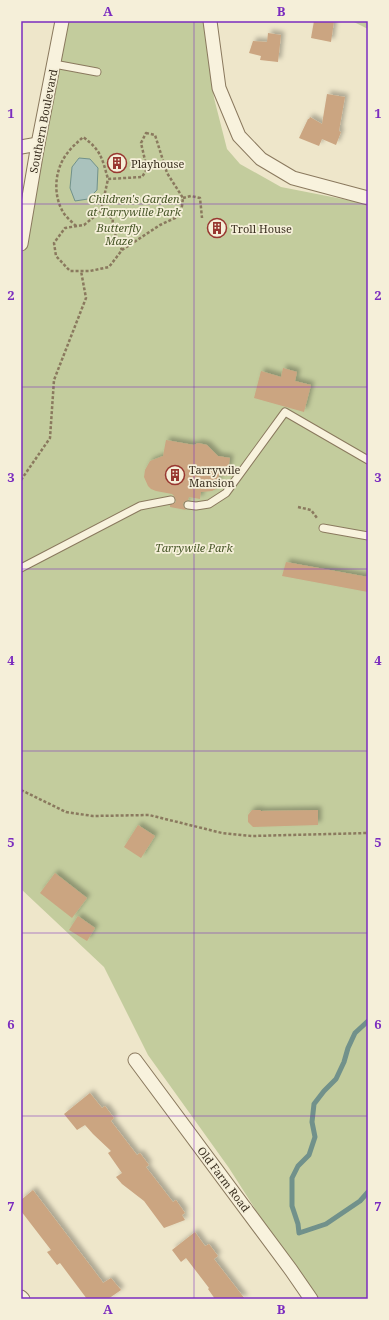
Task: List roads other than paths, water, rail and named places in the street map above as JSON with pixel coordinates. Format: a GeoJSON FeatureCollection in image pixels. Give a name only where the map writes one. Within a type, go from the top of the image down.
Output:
{"type":"FeatureCollection","features":[{"type":"Feature","properties":{"kind":"street","name":"Southern Boulevard"},"geometry":{"type":"LineString","coordinates":[[21,244],[38,144],[62,21]]}},
{"type":"Feature","properties":{"kind":"street"},"geometry":{"type":"LineString","coordinates":[[210,21],[219,88],[239,136],[261,159],[293,178],[368,198]]}},
{"type":"Feature","properties":{"kind":"street"},"geometry":{"type":"LineString","coordinates":[[21,147],[38,144]]}},
{"type":"Feature","properties":{"kind":"street","name":"Old Farm Road"},"geometry":{"type":"LineString","coordinates":[[135,1060],[311,1299]]}},
{"type":"Feature","properties":{"kind":"lane"},"geometry":{"type":"LineString","coordinates":[[54,64],[97,72]]}},
{"type":"Feature","properties":{"kind":"lane"},"geometry":{"type":"LineString","coordinates":[[188,504],[196,506],[209,504],[226,493],[285,412],[368,460]]}},
{"type":"Feature","properties":{"kind":"lane"},"geometry":{"type":"LineString","coordinates":[[21,568],[140,506],[170,500]]}},
{"type":"Feature","properties":{"kind":"lane"},"geometry":{"type":"LineString","coordinates":[[323,528],[368,536]]}},
{"type":"Feature","properties":{"kind":"water"},"geometry":{"type":"Polygon","coordinates":[[[79,158],[90,159],[98,168],[97,190],[88,199],[75,201],[70,188],[72,167],[79,158]]]}},
{"type":"Feature","properties":{"kind":"waterway"},"geometry":{"type":"LineString","coordinates":[[368,1021],[355,1033],[336,1079],[314,1104],[312,1122],[315,1137],[309,1155],[298,1166],[292,1178],[292,1206],[298,1224],[299,1233],[326,1224],[360,1201],[368,1192]]}},
{"type":"Feature","properties":{"kind":"place","name":"Playhouse"},"geometry":{"type":"Point","coordinates":[117,163]}},
{"type":"Feature","properties":{"kind":"place","name":"Troll House"},"geometry":{"type":"Point","coordinates":[217,228]}},
{"type":"Feature","properties":{"kind":"place","name":"Tarrywile Mansion"},"geometry":{"type":"Point","coordinates":[175,475]}},
{"type":"Feature","properties":{"kind":"park label","name":"Children's Garden at Tarrywille Park"},"geometry":{"type":"Point","coordinates":[134,204]}},
{"type":"Feature","properties":{"kind":"park label","name":"Butterfly Maze"},"geometry":{"type":"Point","coordinates":[119,233]}},
{"type":"Feature","properties":{"kind":"park label","name":"Tarrywile Park"},"geometry":{"type":"Point","coordinates":[194,547]}}]}
